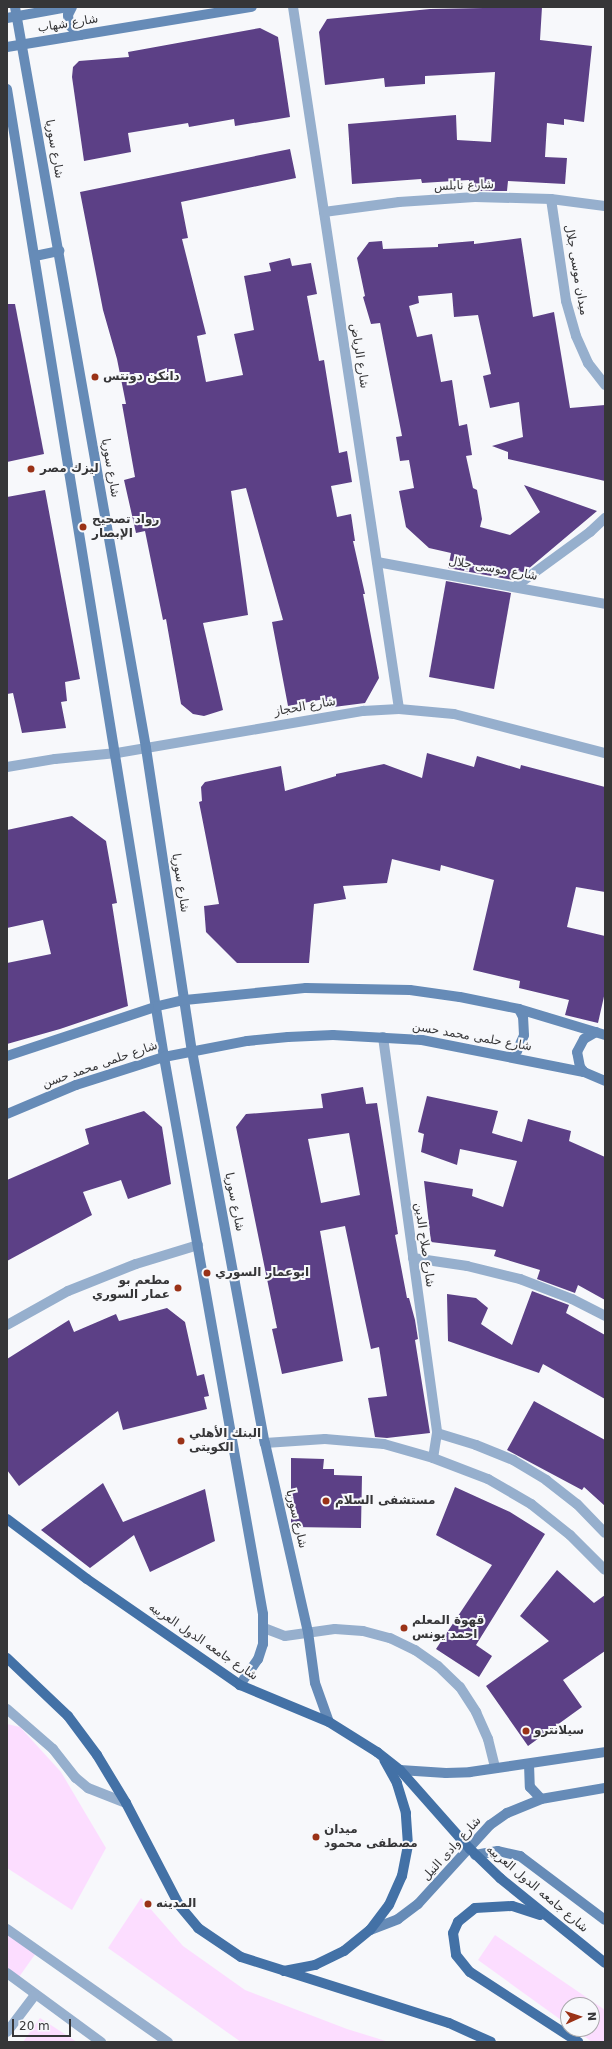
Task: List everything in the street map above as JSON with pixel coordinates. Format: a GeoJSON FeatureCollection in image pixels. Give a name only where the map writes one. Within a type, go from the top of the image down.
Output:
{"type":"FeatureCollection","features":[{"type":"Feature","properties":{"kind":"main road","name":"شارع جامعه الدول العربيه"},"geometry":{"type":"LineString","coordinates":[[7,1519],[87,1578],[240,1685],[329,1722],[382,1755],[400,1770],[472,1852],[555,1923],[605,1963]]}},
{"type":"Feature","properties":{"kind":"main road"},"geometry":{"type":"LineString","coordinates":[[7,1658],[68,1716],[97,1755],[126,1803],[179,1904],[198,1928],[241,1957],[449,2023],[491,2042]]}},
{"type":"Feature","properties":{"kind":"main road"},"geometry":{"type":"LineString","coordinates":[[282,1971],[315,1965],[344,1951],[370,1930],[389,1905],[402,1876],[408,1845],[406,1813],[397,1783],[382,1755]]}},
{"type":"Feature","properties":{"kind":"main road"},"geometry":{"type":"LineString","coordinates":[[555,1923],[525,1909],[486,1905],[475,1908],[458,1922],[453,1944],[462,1965],[470,1972],[578,2042]]}},
{"type":"Feature","properties":{"kind":"street","name":"شارع شهاب"},"geometry":{"type":"LineString","coordinates":[[13,14],[69,7]]}},
{"type":"Feature","properties":{"kind":"street"},"geometry":{"type":"LineString","coordinates":[[72,7],[68,20],[71,29],[80,35]]}},
{"type":"Feature","properties":{"kind":"street","name":"شارع شهاب"},"geometry":{"type":"LineString","coordinates":[[7,47],[252,7]]}},
{"type":"Feature","properties":{"kind":"street","name":"شارع الرياض"},"geometry":{"type":"LineString","coordinates":[[293,7],[399,709]]}},
{"type":"Feature","properties":{"kind":"street","name":"شارع سوريا"},"geometry":{"type":"LineString","coordinates":[[13,14],[22,44],[146,748],[192,1051],[265,1443],[308,1632],[315,1683],[329,1722]]}},
{"type":"Feature","properties":{"kind":"street"},"geometry":{"type":"LineString","coordinates":[[7,89],[117,753],[158,1006],[164,1057],[264,1628],[258,1659],[240,1685]]}},
{"type":"Feature","properties":{"kind":"street","name":"شارع نابلس"},"geometry":{"type":"LineString","coordinates":[[324,212],[399,202],[475,198],[551,199],[605,206]]}},
{"type":"Feature","properties":{"kind":"street","name":"ميدان موسى جلال"},"geometry":{"type":"LineString","coordinates":[[551,199],[566,301],[576,336],[588,363],[605,385]]}},
{"type":"Feature","properties":{"kind":"street"},"geometry":{"type":"LineString","coordinates":[[35,256],[58,251]]}},
{"type":"Feature","properties":{"kind":"street"},"geometry":{"type":"LineString","coordinates":[[516,586],[590,532],[605,518]]}},
{"type":"Feature","properties":{"kind":"street","name":"شارع موسى جلال"},"geometry":{"type":"LineString","coordinates":[[377,562],[516,586],[605,604]]}},
{"type":"Feature","properties":{"kind":"street","name":"شارع الحجاز"},"geometry":{"type":"LineString","coordinates":[[7,767],[55,759],[117,753],[356,712],[399,709],[454,714],[605,753]]}},
{"type":"Feature","properties":{"kind":"street"},"geometry":{"type":"LineString","coordinates":[[7,1056],[158,1006],[185,1000],[306,988],[410,990],[519,1009],[601,1033]]}},
{"type":"Feature","properties":{"kind":"street"},"geometry":{"type":"LineString","coordinates":[[510,1056],[516,1051],[524,1035],[524,1022],[519,1009]]}},
{"type":"Feature","properties":{"kind":"street"},"geometry":{"type":"LineString","coordinates":[[584,1072],[580,1067],[577,1052],[584,1039],[601,1033]]}},
{"type":"Feature","properties":{"kind":"street","name":"شارع حلمى محمد حسن"},"geometry":{"type":"LineString","coordinates":[[7,1114],[76,1085],[164,1057],[192,1051],[288,1037],[383,1037],[422,1040],[510,1056],[584,1072],[605,1081]]}},
{"type":"Feature","properties":{"kind":"street","name":"شارع صلاح الدين"},"geometry":{"type":"LineString","coordinates":[[383,1037],[437,1433],[433,1458]]}},
{"type":"Feature","properties":{"kind":"street"},"geometry":{"type":"LineString","coordinates":[[7,1324],[68,1291],[136,1264],[198,1245]]}},
{"type":"Feature","properties":{"kind":"street"},"geometry":{"type":"LineString","coordinates":[[413,1258],[467,1266],[520,1279],[572,1299],[605,1316]]}},
{"type":"Feature","properties":{"kind":"street"},"geometry":{"type":"LineString","coordinates":[[437,1433],[476,1445],[513,1460],[546,1480],[577,1504],[605,1533]]}},
{"type":"Feature","properties":{"kind":"street"},"geometry":{"type":"LineString","coordinates":[[265,1443],[325,1439],[384,1444],[433,1458],[488,1478],[531,1504],[570,1534],[605,1570]]}},
{"type":"Feature","properties":{"kind":"street"},"geometry":{"type":"LineString","coordinates":[[264,1628],[285,1636],[335,1629],[363,1631],[390,1638],[416,1650],[438,1666],[460,1687],[476,1712],[488,1739],[495,1768]]}},
{"type":"Feature","properties":{"kind":"street"},"geometry":{"type":"LineString","coordinates":[[7,1710],[53,1749],[76,1778],[88,1788],[126,1803]]}},
{"type":"Feature","properties":{"kind":"street"},"geometry":{"type":"LineString","coordinates":[[400,1770],[446,1773],[528,1764],[605,1752]]}},
{"type":"Feature","properties":{"kind":"street"},"geometry":{"type":"LineString","coordinates":[[528,1764],[530,1787],[541,1799]]}},
{"type":"Feature","properties":{"kind":"street","name":"شارع وادى النيل"},"geometry":{"type":"LineString","coordinates":[[370,1930],[398,1919],[418,1904],[472,1852],[496,1821],[524,1805],[541,1799],[605,1788]]}},
{"type":"Feature","properties":{"kind":"street"},"geometry":{"type":"LineString","coordinates":[[472,1852],[498,1851],[520,1856],[605,1920]]}},
{"type":"Feature","properties":{"kind":"street"},"geometry":{"type":"LineString","coordinates":[[7,1929],[168,2042]]}},
{"type":"Feature","properties":{"kind":"street"},"geometry":{"type":"LineString","coordinates":[[7,1973],[35,1995],[102,2042]]}},
{"type":"Feature","properties":{"kind":"street"},"geometry":{"type":"LineString","coordinates":[[7,2032],[35,1995]]}},
{"type":"Feature","properties":{"kind":"shaded area"},"geometry":{"type":"Polygon","coordinates":[[[7,1724],[20,1727],[61,1772],[106,1848],[72,1910],[7,1868],[7,1724]]]}},
{"type":"Feature","properties":{"kind":"shaded area"},"geometry":{"type":"Polygon","coordinates":[[[141,1898],[183,1946],[245,1990],[347,2029],[389,2042],[241,2042],[108,1948],[141,1898]]]}},
{"type":"Feature","properties":{"kind":"shaded area"},"geometry":{"type":"Polygon","coordinates":[[[7,1933],[36,1953],[19,1977],[7,1968],[7,1933]]]}},
{"type":"Feature","properties":{"kind":"shaded area"},"geometry":{"type":"Polygon","coordinates":[[[495,1935],[586,1997],[560,1997],[560,2019],[478,1960],[495,1935]]]}},
{"type":"Feature","properties":{"kind":"shaded area"},"geometry":{"type":"Polygon","coordinates":[[[600,2007],[605,2010],[605,2042],[592,2042],[585,2037],[600,2037],[600,2007]]]}},
{"type":"Feature","properties":{"kind":"shaded area"},"geometry":{"type":"Polygon","coordinates":[[[40,2018],[77,2042],[23,2042],[40,2018]]]}},
{"type":"Feature","properties":{"kind":"building"},"geometry":{"type":"Polygon","coordinates":[[[542,7],[540,40],[592,46],[584,122],[564,119],[564,125],[547,123],[545,157],[567,158],[565,184],[508,181],[507,191],[469,191],[469,180],[422,183],[421,179],[352,184],[348,124],[456,115],[457,140],[491,142],[495,72],[425,76],[425,84],[385,87],[384,78],[325,85],[319,32],[327,19],[430,9],[542,7]]]}},
{"type":"Feature","properties":{"kind":"building"},"geometry":{"type":"Polygon","coordinates":[[[260,28],[278,37],[290,117],[235,126],[234,119],[189,127],[188,123],[128,133],[131,152],[84,161],[72,77],[73,67],[79,61],[129,57],[128,52],[260,28]]]}},
{"type":"Feature","properties":{"kind":"building"},"geometry":{"type":"Polygon","coordinates":[[[290,149],[296,178],[181,202],[188,238],[182,239],[206,334],[197,336],[206,382],[243,375],[234,334],[254,330],[244,276],[271,271],[269,263],[290,258],[292,266],[311,263],[317,294],[307,296],[319,361],[324,360],[339,453],[347,451],[352,482],[331,486],[337,517],[351,514],[355,541],[353,541],[365,594],[363,594],[379,678],[365,703],[326,708],[324,699],[288,706],[272,622],[283,620],[246,488],[231,491],[248,615],[203,623],[223,710],[204,716],[193,714],[181,704],[166,619],[163,620],[145,531],[136,533],[124,480],[135,477],[122,404],[126,404],[117,359],[103,310],[80,192],[290,149]]]}},
{"type":"Feature","properties":{"kind":"building"},"geometry":{"type":"Polygon","coordinates":[[[521,238],[533,317],[554,312],[570,408],[605,405],[605,481],[508,459],[508,452],[492,446],[523,437],[519,402],[490,408],[483,376],[491,374],[478,315],[454,317],[452,293],[418,296],[419,303],[409,306],[417,337],[432,334],[441,382],[452,380],[459,426],[467,424],[472,455],[466,456],[473,488],[477,490],[482,519],[480,527],[510,535],[540,512],[524,485],[597,511],[523,573],[515,571],[513,580],[448,568],[451,553],[429,548],[406,527],[399,491],[414,488],[409,460],[400,461],[396,437],[402,436],[380,323],[371,324],[363,297],[365,296],[357,258],[369,242],[382,241],[383,249],[438,247],[438,244],[474,241],[474,244],[521,238]]]}},
{"type":"Feature","properties":{"kind":"building"},"geometry":{"type":"Polygon","coordinates":[[[7,304],[15,304],[44,454],[7,462],[7,304]]]}},
{"type":"Feature","properties":{"kind":"building"},"geometry":{"type":"Polygon","coordinates":[[[45,490],[80,679],[65,682],[67,701],[61,702],[66,728],[22,733],[13,693],[7,694],[7,497],[45,490]]]}},
{"type":"Feature","properties":{"kind":"building"},"geometry":{"type":"Polygon","coordinates":[[[446,581],[511,593],[494,689],[429,677],[446,581]]]}},
{"type":"Feature","properties":{"kind":"building"},"geometry":{"type":"Polygon","coordinates":[[[427,753],[474,767],[477,756],[520,769],[521,765],[605,787],[605,892],[576,887],[567,927],[605,936],[605,992],[598,1023],[565,1015],[569,1000],[519,988],[520,981],[473,970],[494,880],[441,865],[440,871],[392,859],[387,883],[343,886],[346,899],[314,904],[309,963],[237,963],[206,932],[204,906],[219,904],[199,802],[202,801],[201,787],[205,782],[281,766],[285,791],[336,776],[336,774],[384,764],[422,778],[427,753]]]}},
{"type":"Feature","properties":{"kind":"building"},"geometry":{"type":"Polygon","coordinates":[[[72,816],[106,841],[117,903],[112,904],[128,1006],[60,1029],[7,1044],[7,963],[51,954],[43,920],[7,928],[7,830],[72,816]]]}},
{"type":"Feature","properties":{"kind":"building"},"geometry":{"type":"Polygon","coordinates":[[[363,1087],[366,1104],[377,1103],[398,1234],[395,1235],[407,1298],[409,1298],[415,1320],[418,1339],[415,1340],[430,1433],[387,1438],[375,1437],[368,1398],[387,1396],[379,1347],[371,1349],[345,1226],[320,1231],[343,1361],[282,1374],[272,1329],[277,1328],[236,1127],[246,1114],[323,1108],[321,1094],[363,1087]],[[349,1133],[308,1139],[321,1203],[360,1195],[349,1133]]]}},
{"type":"Feature","properties":{"kind":"building"},"geometry":{"type":"Polygon","coordinates":[[[427,1096],[498,1111],[492,1133],[522,1142],[528,1119],[571,1131],[569,1141],[605,1157],[605,1300],[578,1285],[575,1293],[537,1279],[540,1270],[494,1256],[496,1250],[431,1242],[424,1181],[473,1189],[472,1196],[503,1207],[517,1161],[460,1149],[457,1165],[421,1152],[424,1134],[418,1132],[427,1096]]]}},
{"type":"Feature","properties":{"kind":"building"},"geometry":{"type":"Polygon","coordinates":[[[144,1111],[162,1127],[171,1184],[128,1199],[121,1180],[83,1192],[92,1215],[7,1261],[7,1180],[89,1144],[85,1129],[144,1111]]]}},
{"type":"Feature","properties":{"kind":"building"},"geometry":{"type":"Polygon","coordinates":[[[532,1291],[569,1305],[566,1313],[605,1335],[605,1399],[543,1364],[539,1373],[448,1341],[447,1294],[476,1298],[488,1308],[481,1324],[512,1345],[532,1291]]]}},
{"type":"Feature","properties":{"kind":"building"},"geometry":{"type":"Polygon","coordinates":[[[167,1308],[185,1322],[197,1376],[204,1374],[209,1396],[204,1397],[207,1409],[123,1430],[118,1411],[19,1486],[7,1470],[7,1359],[69,1320],[74,1332],[116,1314],[119,1321],[167,1308]]]}},
{"type":"Feature","properties":{"kind":"building"},"geometry":{"type":"Polygon","coordinates":[[[534,1401],[605,1440],[605,1506],[584,1487],[582,1490],[507,1450],[534,1401]]]}},
{"type":"Feature","properties":{"kind":"building","name":"مستشفى السلام"},"geometry":{"type":"Polygon","coordinates":[[[291,1458],[324,1459],[323,1469],[334,1469],[334,1475],[362,1476],[361,1528],[291,1527],[291,1458]]]}},
{"type":"Feature","properties":{"kind":"building"},"geometry":{"type":"Polygon","coordinates":[[[103,1483],[123,1522],[205,1489],[215,1541],[150,1572],[134,1535],[90,1568],[41,1530],[103,1483]]]}},
{"type":"Feature","properties":{"kind":"building"},"geometry":{"type":"Polygon","coordinates":[[[455,1487],[510,1512],[545,1534],[476,1645],[492,1656],[479,1677],[436,1649],[492,1565],[436,1535],[455,1487]]]}},
{"type":"Feature","properties":{"kind":"building"},"geometry":{"type":"Polygon","coordinates":[[[557,1570],[594,1603],[605,1595],[605,1651],[563,1680],[582,1707],[528,1746],[486,1686],[549,1641],[520,1616],[557,1570]]]}},
{"type":"Feature","properties":{"kind":"place","name":"دانكن دونتس"},"geometry":{"type":"Point","coordinates":[95,377]}},
{"type":"Feature","properties":{"kind":"place","name":"ليزك مصر"},"geometry":{"type":"Point","coordinates":[31,469]}},
{"type":"Feature","properties":{"kind":"place","name":"رواد تصحيح الإبصار"},"geometry":{"type":"Point","coordinates":[83,527]}},
{"type":"Feature","properties":{"kind":"place","name":"ابوعمار السوري"},"geometry":{"type":"Point","coordinates":[207,1273]}},
{"type":"Feature","properties":{"kind":"place","name":"مطعم بو عمار السوري"},"geometry":{"type":"Point","coordinates":[178,1288]}},
{"type":"Feature","properties":{"kind":"place","name":"البنك الأهلي الكويتى"},"geometry":{"type":"Point","coordinates":[181,1441]}},
{"type":"Feature","properties":{"kind":"place","name":"مستشفى السلام"},"geometry":{"type":"Point","coordinates":[326,1501]}},
{"type":"Feature","properties":{"kind":"place","name":"قهوة المعلم احمد يونس"},"geometry":{"type":"Point","coordinates":[404,1628]}},
{"type":"Feature","properties":{"kind":"place","name":"سيلانترو"},"geometry":{"type":"Point","coordinates":[526,1731]}},
{"type":"Feature","properties":{"kind":"place","name":"ميدان مصطفى محمود"},"geometry":{"type":"Point","coordinates":[316,1837]}},
{"type":"Feature","properties":{"kind":"place","name":"المدينه"},"geometry":{"type":"Point","coordinates":[148,1904]}}]}
